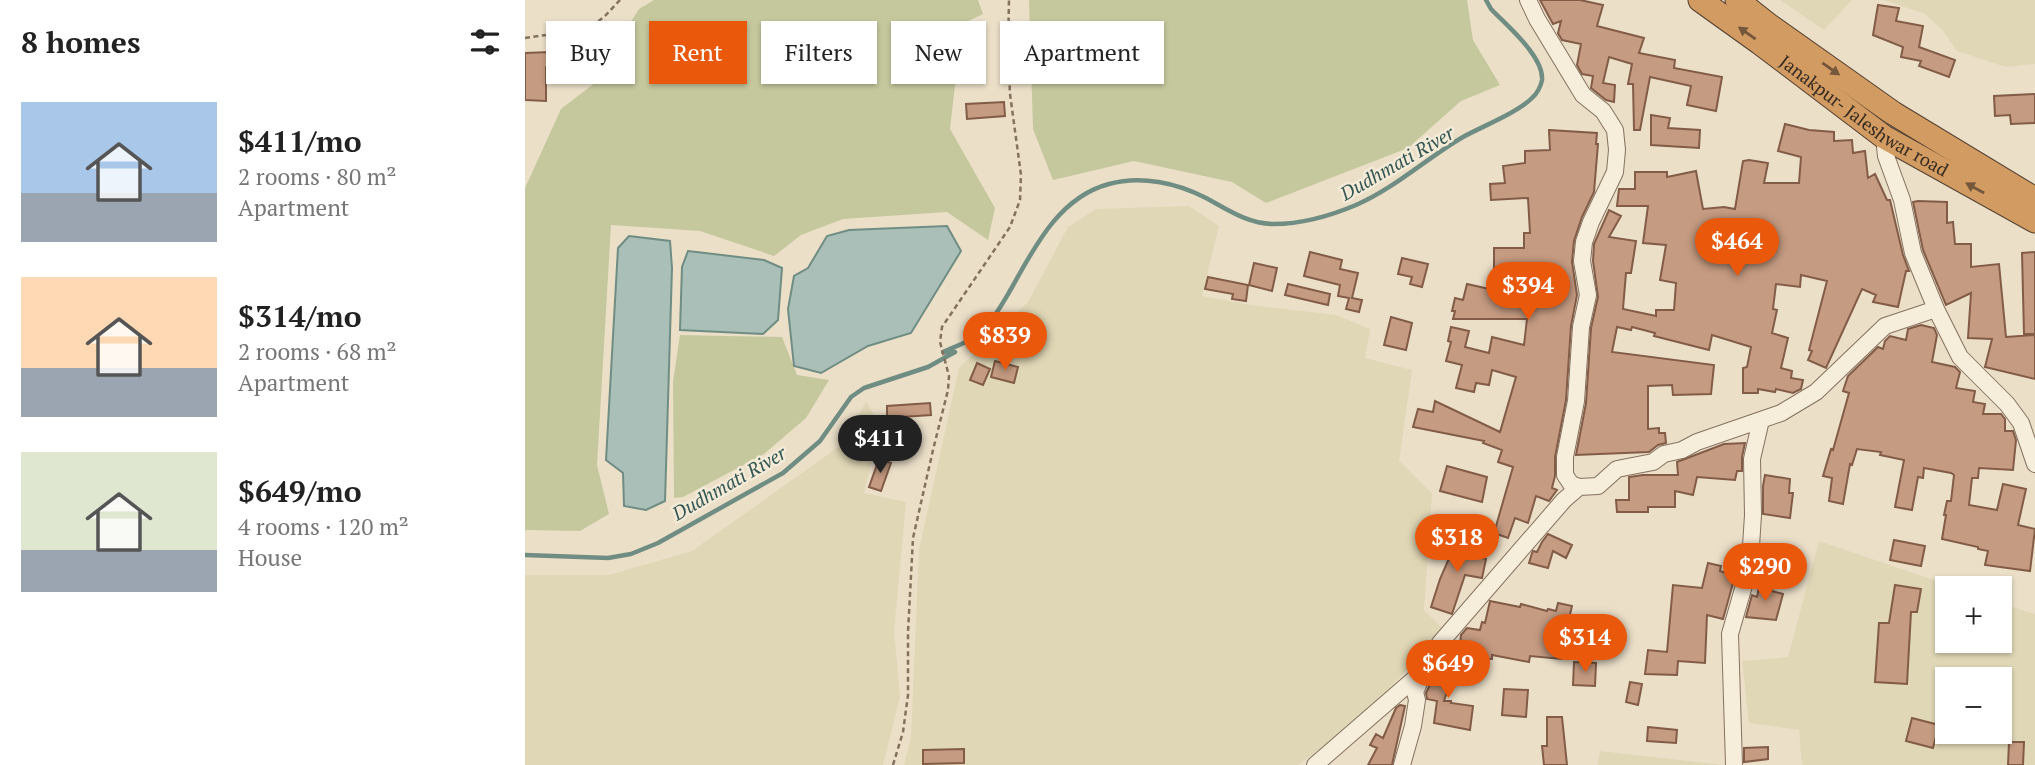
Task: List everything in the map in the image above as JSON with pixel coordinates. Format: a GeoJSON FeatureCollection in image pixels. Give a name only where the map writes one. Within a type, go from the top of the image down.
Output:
{"type":"FeatureCollection","features":[{"type":"Feature","properties":{"kind":"highway","name":"Janakpur- Jaleshwar road"},"geometry":{"type":"LineString","coordinates":[[1700,0],[1884,137],[2035,221]]}},
{"type":"Feature","properties":{"kind":"highway","name":"Janakpur- Jaleshwar road"},"geometry":{"type":"LineString","coordinates":[[1737,0],[1769,26],[1893,113],[2035,198]]}},
{"type":"Feature","properties":{"kind":"street"},"geometry":{"type":"LineString","coordinates":[[1528,0],[1583,95],[1603,111],[1615,130],[1617,150],[1615,172],[1584,242],[1582,261],[1587,295],[1581,327],[1576,401],[1565,457],[1566,475],[1571,484],[1579,487],[1598,486],[1617,470],[1653,462],[1664,454],[1682,450],[1697,442],[1781,413],[1816,392],[1885,326],[1936,309]]}},
{"type":"Feature","properties":{"kind":"street"},"geometry":{"type":"LineString","coordinates":[[1884,137],[1886,156],[1902,200],[1913,253],[1936,309],[1960,358],[2007,404],[2021,423],[2035,464]]}},
{"type":"Feature","properties":{"kind":"street"},"geometry":{"type":"LineString","coordinates":[[1734,765],[1730,634],[1745,582],[1751,546],[1752,459],[1761,421]]}},
{"type":"Feature","properties":{"kind":"street"},"geometry":{"type":"LineString","coordinates":[[1402,765],[1413,726],[1417,700],[1415,692],[1440,643],[1564,500],[1579,487]]}},
{"type":"Feature","properties":{"kind":"street"},"geometry":{"type":"LineString","coordinates":[[1315,765],[1425,668]]}},
{"type":"Feature","properties":{"kind":"path"},"geometry":{"type":"LineString","coordinates":[[525,38],[588,29],[620,0]]}},
{"type":"Feature","properties":{"kind":"path"},"geometry":{"type":"LineString","coordinates":[[893,765],[903,732],[908,695],[913,538],[948,390],[949,376],[940,334],[941,327],[1010,227],[1020,200],[1021,175],[1010,94],[1009,0]]}},
{"type":"Feature","properties":{"kind":"shaded area"},"geometry":{"type":"Polygon","coordinates":[[[1780,0],[1852,0],[1824,30],[1780,0]]]}},
{"type":"Feature","properties":{"kind":"shaded area"},"geometry":{"type":"Polygon","coordinates":[[[1884,0],[2035,0],[2035,64],[2006,67],[1957,51],[1943,31],[1925,14],[1884,0]]]}},
{"type":"Feature","properties":{"kind":"shaded area"},"geometry":{"type":"Polygon","coordinates":[[[1189,206],[1219,226],[1202,296],[1336,315],[1370,329],[1365,358],[1412,370],[1399,461],[1432,493],[1424,610],[1443,629],[1363,718],[1298,765],[904,765],[911,738],[919,550],[959,368],[1028,302],[1068,227],[1096,209],[1189,206]]]}},
{"type":"Feature","properties":{"kind":"shaded area"},"geometry":{"type":"Polygon","coordinates":[[[866,401],[880,425],[864,493],[906,502],[894,632],[900,696],[883,765],[525,765],[525,575],[609,575],[692,551],[847,441],[866,401]]]}},
{"type":"Feature","properties":{"kind":"shaded area"},"geometry":{"type":"Polygon","coordinates":[[[1819,541],[1935,581],[1935,653],[2012,653],[2012,607],[2035,614],[2035,765],[1802,765],[1799,730],[1749,723],[1742,661],[1788,657],[1819,541]],[[1879,623],[1875,682],[1906,684],[1910,625],[1879,623]]]}},
{"type":"Feature","properties":{"kind":"shaded area"},"geometry":{"type":"Polygon","coordinates":[[[1600,751],[1724,765],[1598,765],[1600,751]]]}},
{"type":"Feature","properties":{"kind":"green space"},"geometry":{"type":"Polygon","coordinates":[[[654,0],[978,0],[983,14],[968,21],[891,21],[891,84],[955,84],[950,129],[995,208],[988,240],[947,212],[843,219],[801,235],[774,256],[700,231],[611,225],[597,465],[609,514],[580,531],[525,530],[525,188],[561,109],[593,84],[635,84],[635,21],[631,21],[639,9],[654,0]]]}},
{"type":"Feature","properties":{"kind":"green space"},"geometry":{"type":"Polygon","coordinates":[[[1029,0],[1467,0],[1473,40],[1500,85],[1461,101],[1408,148],[1266,203],[1232,182],[1134,161],[1053,180],[1033,129],[1032,84],[1164,84],[1164,21],[1030,21],[1029,0]]]}},
{"type":"Feature","properties":{"kind":"green space"},"geometry":{"type":"Polygon","coordinates":[[[680,335],[782,337],[797,375],[829,380],[806,418],[764,454],[683,497],[674,498],[673,382],[680,335]]]}},
{"type":"Feature","properties":{"kind":"water"},"geometry":{"type":"Polygon","coordinates":[[[947,226],[961,251],[911,333],[868,346],[821,373],[794,366],[788,309],[794,276],[808,268],[827,236],[849,230],[947,226]]]}},
{"type":"Feature","properties":{"kind":"water"},"geometry":{"type":"Polygon","coordinates":[[[629,236],[670,241],[672,268],[665,501],[646,510],[624,506],[623,473],[606,460],[618,248],[629,236]]]}},
{"type":"Feature","properties":{"kind":"water"},"geometry":{"type":"Polygon","coordinates":[[[688,251],[764,260],[782,268],[778,320],[763,334],[680,330],[682,267],[688,251]]]}},
{"type":"Feature","properties":{"kind":"building"},"geometry":{"type":"Polygon","coordinates":[[[1540,0],[1580,0],[1603,5],[1597,26],[1644,38],[1639,53],[1675,60],[1674,68],[1722,77],[1716,111],[1687,105],[1691,86],[1650,77],[1640,130],[1634,130],[1633,84],[1628,84],[1632,64],[1609,57],[1603,83],[1615,85],[1614,102],[1606,100],[1591,88],[1593,76],[1582,74],[1577,65],[1581,44],[1562,40],[1558,33],[1561,21],[1553,24],[1540,0]]]}},
{"type":"Feature","properties":{"kind":"building"},"geometry":{"type":"Polygon","coordinates":[[[1878,5],[1899,8],[1896,21],[1923,26],[1919,47],[1955,60],[1949,77],[1919,66],[1921,61],[1901,57],[1903,47],[1873,35],[1878,5]]]}},
{"type":"Feature","properties":{"kind":"building"},"geometry":{"type":"Polygon","coordinates":[[[546,52],[546,101],[525,100],[525,53],[546,52]]]}},
{"type":"Feature","properties":{"kind":"building"},"geometry":{"type":"Polygon","coordinates":[[[2035,94],[2035,123],[2011,124],[2010,115],[1995,116],[1994,96],[2035,94]]]}},
{"type":"Feature","properties":{"kind":"building"},"geometry":{"type":"Polygon","coordinates":[[[1004,102],[1005,116],[967,119],[966,104],[1004,102]]]}},
{"type":"Feature","properties":{"kind":"building"},"geometry":{"type":"Polygon","coordinates":[[[1651,115],[1670,118],[1668,128],[1700,130],[1699,148],[1651,145],[1651,115]]]}},
{"type":"Feature","properties":{"kind":"building"},"geometry":{"type":"Polygon","coordinates":[[[1785,124],[1834,132],[1834,141],[1852,140],[1853,153],[1865,151],[1868,178],[1875,174],[1887,200],[1890,200],[1909,271],[1906,271],[1898,307],[1873,302],[1876,295],[1862,289],[1826,368],[1808,360],[1827,281],[1801,275],[1800,287],[1776,284],[1773,309],[1777,310],[1772,333],[1788,338],[1781,368],[1792,371],[1791,378],[1803,380],[1801,389],[1793,393],[1758,389],[1758,393],[1743,393],[1743,368],[1747,367],[1751,347],[1712,335],[1709,350],[1654,336],[1655,333],[1632,327],[1631,330],[1617,327],[1612,352],[1714,365],[1711,394],[1673,395],[1672,385],[1648,386],[1648,429],[1659,428],[1659,433],[1665,433],[1666,443],[1649,452],[1576,455],[1586,403],[1591,328],[1598,297],[1593,261],[1594,244],[1609,210],[1621,216],[1609,237],[1636,241],[1631,273],[1626,273],[1623,309],[1656,316],[1656,310],[1674,310],[1676,283],[1660,280],[1666,245],[1643,243],[1648,206],[1617,206],[1619,189],[1635,189],[1635,172],[1667,172],[1667,177],[1696,171],[1703,209],[1735,209],[1743,161],[1768,163],[1764,183],[1799,183],[1801,157],[1778,151],[1785,124]]]}},
{"type":"Feature","properties":{"kind":"building"},"geometry":{"type":"Polygon","coordinates":[[[1549,130],[1597,133],[1594,192],[1574,241],[1572,262],[1577,295],[1571,326],[1566,400],[1555,457],[1552,488],[1557,490],[1549,501],[1536,496],[1528,523],[1515,518],[1508,538],[1494,533],[1513,467],[1498,462],[1502,450],[1483,443],[1484,441],[1413,427],[1418,409],[1433,412],[1435,401],[1500,432],[1516,377],[1492,370],[1489,385],[1476,383],[1474,392],[1456,388],[1462,365],[1446,361],[1451,342],[1448,341],[1451,327],[1469,331],[1465,347],[1489,353],[1492,337],[1524,345],[1527,319],[1453,319],[1455,311],[1452,311],[1455,298],[1463,300],[1467,284],[1494,290],[1494,248],[1524,248],[1524,233],[1530,233],[1528,198],[1491,200],[1490,184],[1505,183],[1503,166],[1525,163],[1525,151],[1550,150],[1549,130]]]}},
{"type":"Feature","properties":{"kind":"building"},"geometry":{"type":"Polygon","coordinates":[[[1913,202],[1947,202],[1947,223],[1953,222],[1955,244],[1971,244],[1971,267],[1999,264],[2006,337],[2035,335],[2035,379],[1985,367],[1992,339],[1968,338],[1971,293],[1946,305],[1923,250],[1913,202]]]}},
{"type":"Feature","properties":{"kind":"building"},"geometry":{"type":"Polygon","coordinates":[[[1310,252],[1342,260],[1340,269],[1358,273],[1352,298],[1362,300],[1359,312],[1346,309],[1349,298],[1338,296],[1340,285],[1304,276],[1310,252]]]}},
{"type":"Feature","properties":{"kind":"building"},"geometry":{"type":"Polygon","coordinates":[[[2035,252],[2035,334],[2024,334],[2022,253],[2035,252]]]}},
{"type":"Feature","properties":{"kind":"building"},"geometry":{"type":"Polygon","coordinates":[[[1402,258],[1428,264],[1422,287],[1410,284],[1412,277],[1398,274],[1402,258]]]}},
{"type":"Feature","properties":{"kind":"building"},"geometry":{"type":"Polygon","coordinates":[[[1254,263],[1277,268],[1272,291],[1249,285],[1254,263]]]}},
{"type":"Feature","properties":{"kind":"building"},"geometry":{"type":"Polygon","coordinates":[[[1208,277],[1248,285],[1246,301],[1232,299],[1233,294],[1205,289],[1208,277]]]}},
{"type":"Feature","properties":{"kind":"building"},"geometry":{"type":"Polygon","coordinates":[[[1288,284],[1330,294],[1328,305],[1285,295],[1288,284]]]}},
{"type":"Feature","properties":{"kind":"building"},"geometry":{"type":"Polygon","coordinates":[[[1391,317],[1412,323],[1406,350],[1384,345],[1391,317]]]}},
{"type":"Feature","properties":{"kind":"building"},"geometry":{"type":"Polygon","coordinates":[[[1921,325],[1934,328],[1937,335],[1932,362],[1955,367],[1960,372],[1956,388],[1975,391],[1973,402],[1985,404],[1983,414],[2001,414],[2005,419],[2005,431],[2013,431],[2016,440],[2013,470],[1979,468],[1978,478],[1972,478],[1969,505],[1997,510],[2003,484],[2026,489],[2018,525],[2035,529],[2030,571],[1985,565],[1988,551],[1942,539],[1947,501],[1951,501],[1954,475],[1951,473],[1924,468],[1923,478],[1918,477],[1912,510],[1895,507],[1904,460],[1880,455],[1881,452],[1857,449],[1852,465],[1850,464],[1843,504],[1829,501],[1832,478],[1823,476],[1849,393],[1843,391],[1848,376],[1878,347],[1883,349],[1890,336],[1906,340],[1908,329],[1921,325]]]}},
{"type":"Feature","properties":{"kind":"building"},"geometry":{"type":"Polygon","coordinates":[[[995,361],[1018,367],[1014,383],[991,377],[995,361]]]}},
{"type":"Feature","properties":{"kind":"building"},"geometry":{"type":"Polygon","coordinates":[[[977,363],[990,369],[983,385],[970,380],[977,363]]]}},
{"type":"Feature","properties":{"kind":"building"},"geometry":{"type":"Polygon","coordinates":[[[930,403],[931,415],[887,418],[887,406],[930,403]]]}},
{"type":"Feature","properties":{"kind":"building"},"geometry":{"type":"Polygon","coordinates":[[[1745,443],[1742,471],[1737,471],[1735,480],[1697,477],[1693,495],[1675,491],[1675,507],[1648,507],[1648,512],[1617,512],[1616,500],[1629,500],[1629,477],[1678,475],[1677,462],[1724,444],[1745,443]]]}},
{"type":"Feature","properties":{"kind":"building"},"geometry":{"type":"Polygon","coordinates":[[[879,459],[891,463],[881,491],[869,487],[879,459]]]}},
{"type":"Feature","properties":{"kind":"building"},"geometry":{"type":"Polygon","coordinates":[[[1447,466],[1487,477],[1482,502],[1440,491],[1447,466]]]}},
{"type":"Feature","properties":{"kind":"building"},"geometry":{"type":"Polygon","coordinates":[[[1765,475],[1790,479],[1789,493],[1793,493],[1790,518],[1763,514],[1765,475]]]}},
{"type":"Feature","properties":{"kind":"building"},"geometry":{"type":"Polygon","coordinates":[[[1460,533],[1475,539],[1472,555],[1486,559],[1482,578],[1465,575],[1452,614],[1431,607],[1460,533]]]}},
{"type":"Feature","properties":{"kind":"building"},"geometry":{"type":"Polygon","coordinates":[[[1548,534],[1572,545],[1566,558],[1553,551],[1548,568],[1529,563],[1533,551],[1537,552],[1548,534]]]}},
{"type":"Feature","properties":{"kind":"building"},"geometry":{"type":"Polygon","coordinates":[[[1894,540],[1925,546],[1921,566],[1890,560],[1894,540]]]}},
{"type":"Feature","properties":{"kind":"building"},"geometry":{"type":"Polygon","coordinates":[[[1708,563],[1721,566],[1720,571],[1735,576],[1723,619],[1707,615],[1705,663],[1678,661],[1677,675],[1645,674],[1648,650],[1667,652],[1673,585],[1702,588],[1708,563]]]}},
{"type":"Feature","properties":{"kind":"building"},"geometry":{"type":"Polygon","coordinates":[[[1760,582],[1773,586],[1772,591],[1783,594],[1776,620],[1746,617],[1752,595],[1757,597],[1760,582]]]}},
{"type":"Feature","properties":{"kind":"building"},"geometry":{"type":"Polygon","coordinates":[[[1895,585],[1921,589],[1917,612],[1911,612],[1907,684],[1875,682],[1879,623],[1889,623],[1895,585]]]}},
{"type":"Feature","properties":{"kind":"building"},"geometry":{"type":"Polygon","coordinates":[[[1490,601],[1520,607],[1521,604],[1547,611],[1556,611],[1558,603],[1572,606],[1562,659],[1530,656],[1529,662],[1492,655],[1492,659],[1450,657],[1452,645],[1460,646],[1461,635],[1467,628],[1480,630],[1482,622],[1485,623],[1490,601]]]}},
{"type":"Feature","properties":{"kind":"building"},"geometry":{"type":"Polygon","coordinates":[[[1442,660],[1456,664],[1444,701],[1473,706],[1470,730],[1434,723],[1437,701],[1427,699],[1426,693],[1442,660]]]}},
{"type":"Feature","properties":{"kind":"building"},"geometry":{"type":"Polygon","coordinates":[[[1574,662],[1596,663],[1595,686],[1573,685],[1574,662]]]}},
{"type":"Feature","properties":{"kind":"building"},"geometry":{"type":"Polygon","coordinates":[[[1630,682],[1642,684],[1638,705],[1626,702],[1630,682]]]}},
{"type":"Feature","properties":{"kind":"building"},"geometry":{"type":"Polygon","coordinates":[[[1504,689],[1528,690],[1526,717],[1502,715],[1504,689]]]}},
{"type":"Feature","properties":{"kind":"building"},"geometry":{"type":"Polygon","coordinates":[[[1405,706],[1392,765],[1368,765],[1377,748],[1370,745],[1376,734],[1383,738],[1396,708],[1405,706]]]}},
{"type":"Feature","properties":{"kind":"building"},"geometry":{"type":"Polygon","coordinates":[[[1547,717],[1562,717],[1567,765],[1544,765],[1542,746],[1547,746],[1547,717]]]}},
{"type":"Feature","properties":{"kind":"building"},"geometry":{"type":"Polygon","coordinates":[[[1912,718],[1935,724],[1933,748],[1906,741],[1912,718]]]}},
{"type":"Feature","properties":{"kind":"building"},"geometry":{"type":"Polygon","coordinates":[[[1648,727],[1677,730],[1676,743],[1647,741],[1648,727]]]}},
{"type":"Feature","properties":{"kind":"building"},"geometry":{"type":"Polygon","coordinates":[[[2024,742],[2023,765],[2008,765],[2009,744],[2024,742]]]}},
{"type":"Feature","properties":{"kind":"building"},"geometry":{"type":"Polygon","coordinates":[[[1768,747],[1768,759],[1744,762],[1744,748],[1768,747]]]}},
{"type":"Feature","properties":{"kind":"building"},"geometry":{"type":"Polygon","coordinates":[[[964,749],[964,763],[923,764],[923,750],[964,749]]]}},
{"type":"Feature","properties":{"kind":"waterway","name":"Dudhmati River"},"geometry":{"type":"LineString","coordinates":[[525,555],[608,558],[631,554],[658,543],[783,473],[820,441],[851,397],[864,388],[928,367],[955,352],[943,352],[976,336],[991,320],[1050,226],[1076,200],[1091,191],[1121,181],[1159,182],[1195,193],[1247,219],[1274,224],[1295,223],[1326,216],[1356,205],[1384,190],[1463,137],[1526,104],[1539,90],[1542,80],[1537,61],[1486,0]]}}]}
